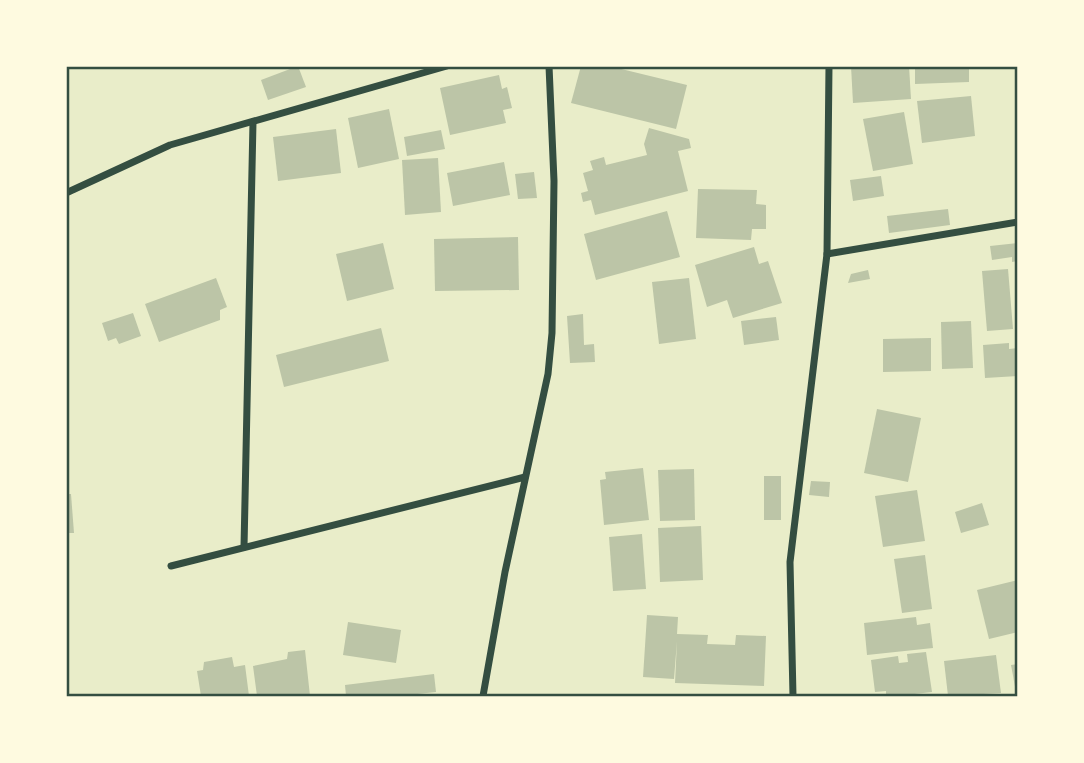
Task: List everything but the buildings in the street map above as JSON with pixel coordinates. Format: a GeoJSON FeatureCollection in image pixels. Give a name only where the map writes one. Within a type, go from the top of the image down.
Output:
{"type":"FeatureCollection","features":[{"type":"Feature","properties":{"kind":"street"},"geometry":{"type":"LineString","coordinates":[[66,193],[170,145],[447,66]]}},
{"type":"Feature","properties":{"kind":"street"},"geometry":{"type":"LineString","coordinates":[[482,696],[505,572],[548,374],[552,333],[554,181],[549,66]]}},
{"type":"Feature","properties":{"kind":"street"},"geometry":{"type":"LineString","coordinates":[[793,696],[790,562],[827,254],[829,66]]}},
{"type":"Feature","properties":{"kind":"street"},"geometry":{"type":"LineString","coordinates":[[244,547],[253,122]]}},
{"type":"Feature","properties":{"kind":"street"},"geometry":{"type":"LineString","coordinates":[[827,254],[1017,222]]}},
{"type":"Feature","properties":{"kind":"street"},"geometry":{"type":"LineString","coordinates":[[171,566],[525,477]]}}]}
